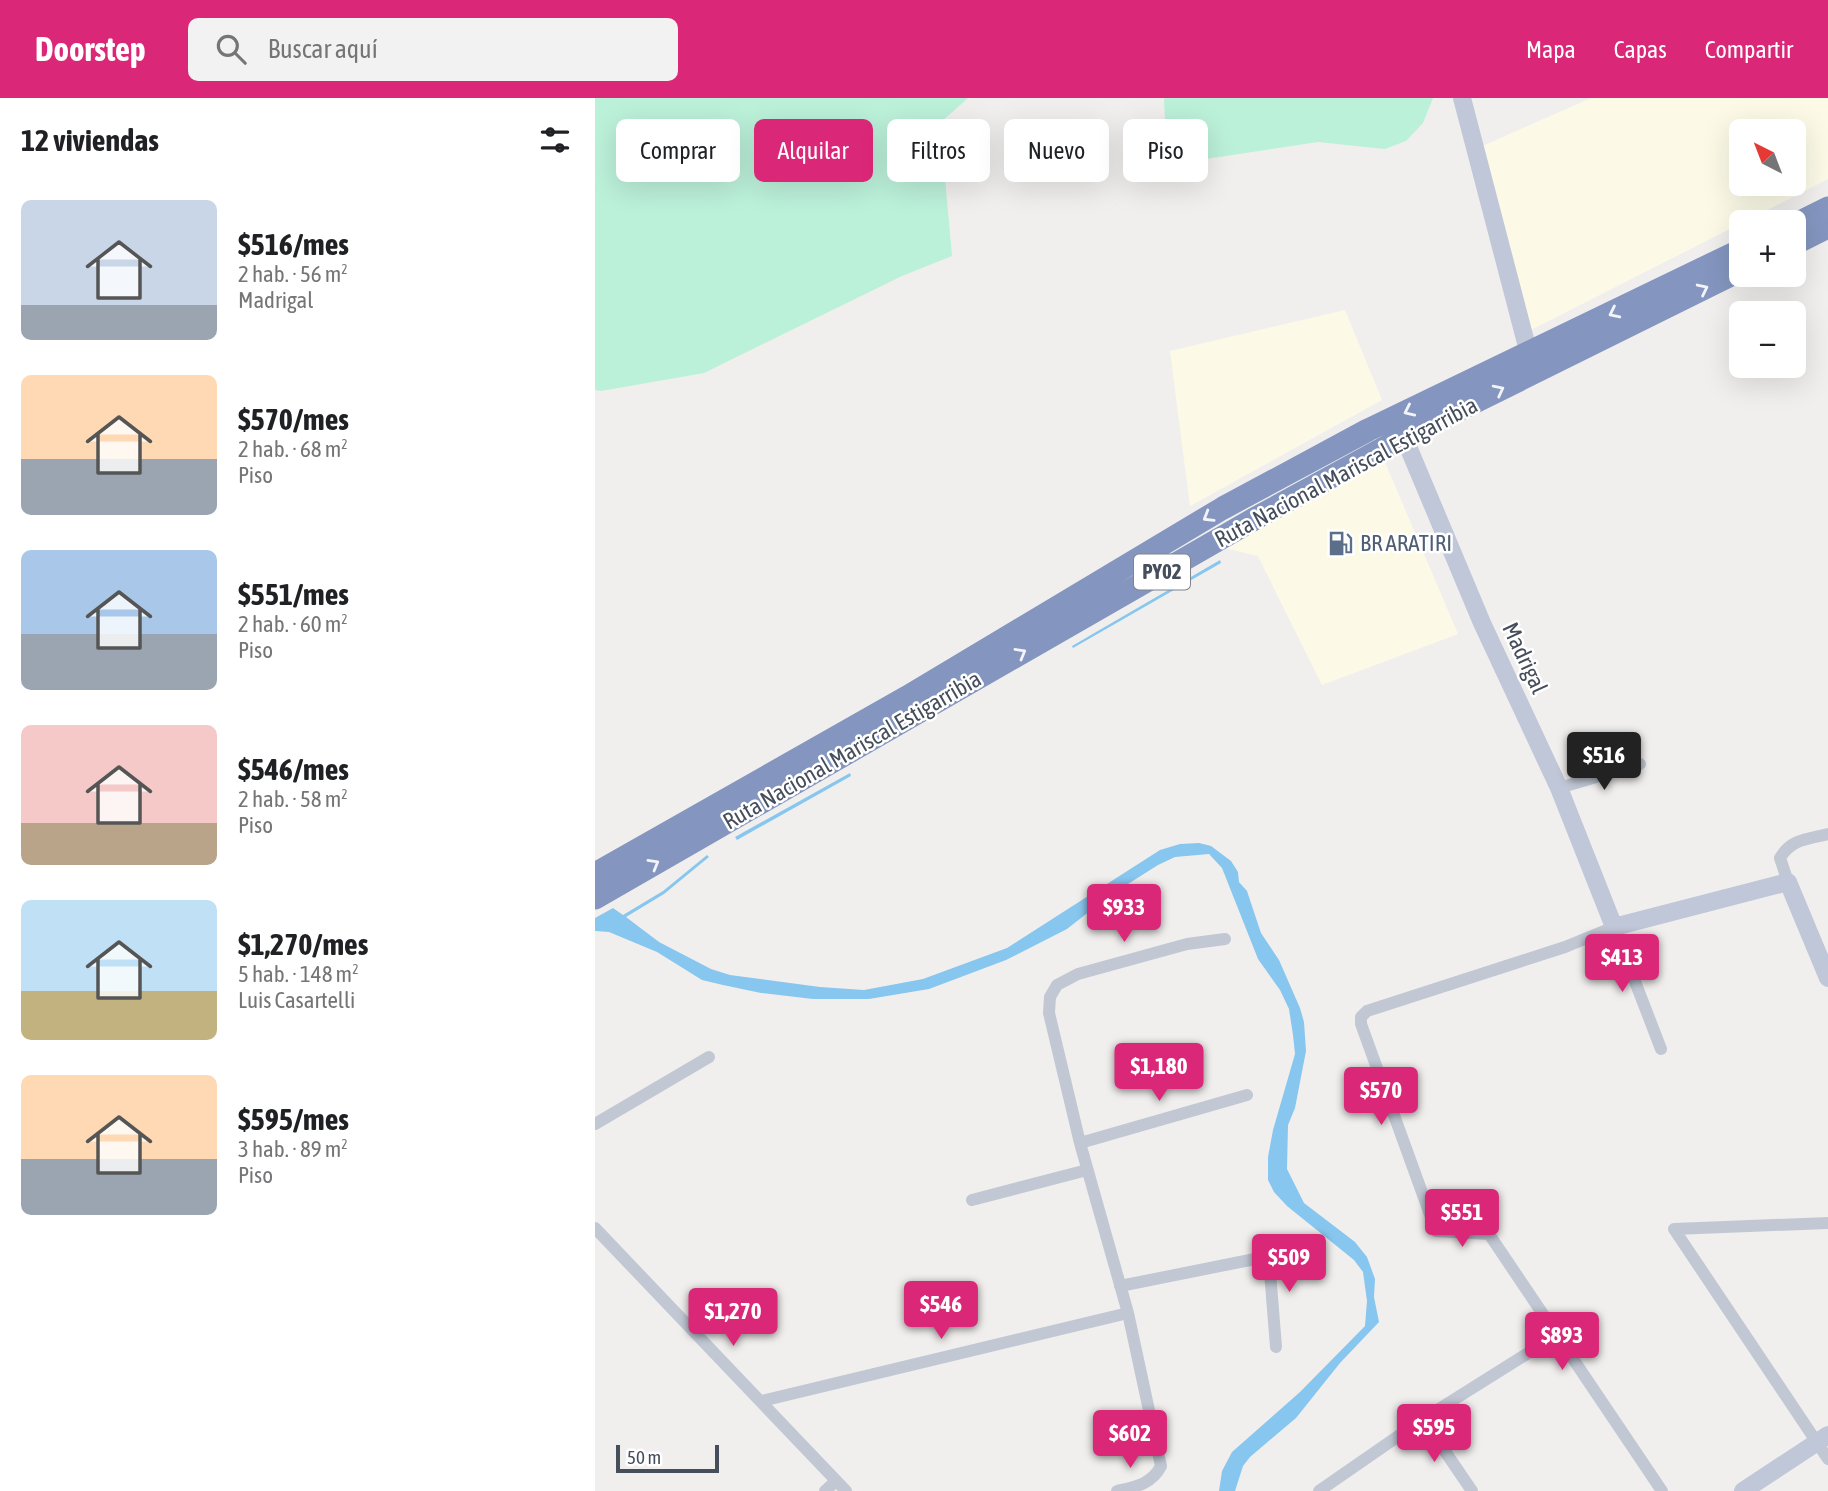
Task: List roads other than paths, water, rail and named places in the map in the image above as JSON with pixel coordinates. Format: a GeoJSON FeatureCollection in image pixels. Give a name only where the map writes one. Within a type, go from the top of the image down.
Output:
{"type":"FeatureCollection","features":[{"type":"Feature","properties":{"kind":"highway"},"geometry":{"type":"LineString","coordinates":[[1806,219],[1828,208]]}},
{"type":"Feature","properties":{"kind":"highway"},"geometry":{"type":"LineString","coordinates":[[1806,238],[1828,227]]}},
{"type":"Feature","properties":{"kind":"highway","name":"Ruta Nacional Mariscal Estigarribia"},"geometry":{"type":"LineString","coordinates":[[595,898],[1256,518],[1404,438],[1531,363],[1729,256]]}},
{"type":"Feature","properties":{"kind":"highway","name":"Ruta Nacional Mariscal Estigarribia"},"geometry":{"type":"LineString","coordinates":[[595,874],[883,711],[1223,508],[1369,430],[1531,363],[1729,275]]}},
{"type":"Feature","properties":{"kind":"street"},"geometry":{"type":"LineString","coordinates":[[1462,98],[1531,363]]}},
{"type":"Feature","properties":{"kind":"street","name":"Madrigal"},"geometry":{"type":"LineString","coordinates":[[1404,438],[1482,623],[1559,788],[1615,927]]}},
{"type":"Feature","properties":{"kind":"street"},"geometry":{"type":"LineString","coordinates":[[1559,788],[1640,764]]}},
{"type":"Feature","properties":{"kind":"street"},"geometry":{"type":"LineString","coordinates":[[1828,834],[1795,841],[1780,858],[1828,978]]}},
{"type":"Feature","properties":{"kind":"street"},"geometry":{"type":"LineString","coordinates":[[1663,1491],[1489,1234],[1436,1231],[1361,1024],[1361,1017],[1367,1011],[1565,947],[1615,927],[1788,882]]}},
{"type":"Feature","properties":{"kind":"street"},"geometry":{"type":"LineString","coordinates":[[1615,927],[1661,1049]]}},
{"type":"Feature","properties":{"kind":"street"},"geometry":{"type":"LineString","coordinates":[[1117,1491],[1149,1481],[1161,1466],[1128,1313],[1087,1170],[1049,1013],[1050,997],[1057,985],[1077,974],[1187,944],[1225,939]]}},
{"type":"Feature","properties":{"kind":"street"},"geometry":{"type":"LineString","coordinates":[[595,1124],[709,1057]]}},
{"type":"Feature","properties":{"kind":"street"},"geometry":{"type":"LineString","coordinates":[[1080,1143],[1247,1096]]}},
{"type":"Feature","properties":{"kind":"street"},"geometry":{"type":"LineString","coordinates":[[972,1200],[1087,1170]]}},
{"type":"Feature","properties":{"kind":"street"},"geometry":{"type":"LineString","coordinates":[[1828,1223],[1674,1229],[1823,1438],[1828,1459]]}},
{"type":"Feature","properties":{"kind":"street"},"geometry":{"type":"LineString","coordinates":[[595,1228],[846,1491]]}},
{"type":"Feature","properties":{"kind":"street"},"geometry":{"type":"LineString","coordinates":[[1120,1286],[1261,1259],[1270,1272],[1276,1347]]}},
{"type":"Feature","properties":{"kind":"street"},"geometry":{"type":"LineString","coordinates":[[762,1401],[1128,1313]]}},
{"type":"Feature","properties":{"kind":"street"},"geometry":{"type":"LineString","coordinates":[[1319,1491],[1423,1419],[1557,1335]]}},
{"type":"Feature","properties":{"kind":"street"},"geometry":{"type":"LineString","coordinates":[[1423,1419],[1472,1491]]}},
{"type":"Feature","properties":{"kind":"street"},"geometry":{"type":"LineString","coordinates":[[1744,1491],[1823,1438]]}},
{"type":"Feature","properties":{"kind":"street"},"geometry":{"type":"LineString","coordinates":[[825,1491],[836,1480]]}},
{"type":"Feature","properties":{"kind":"water"},"geometry":{"type":"Polygon","coordinates":[[[1220,560],[1221,563],[1073,648],[1072,646],[1220,560]]]}},
{"type":"Feature","properties":{"kind":"water"},"geometry":{"type":"Polygon","coordinates":[[[850,773],[851,776],[737,840],[735,837],[850,773]]]}},
{"type":"Feature","properties":{"kind":"water"},"geometry":{"type":"Polygon","coordinates":[[[1199,843],[1211,846],[1231,861],[1238,872],[1239,882],[1247,891],[1261,933],[1279,960],[1300,1008],[1306,1051],[1295,1108],[1288,1125],[1287,1169],[1304,1203],[1355,1242],[1367,1257],[1375,1279],[1374,1297],[1379,1322],[1340,1363],[1296,1418],[1250,1457],[1243,1466],[1235,1491],[1219,1491],[1222,1471],[1232,1452],[1300,1392],[1365,1326],[1367,1301],[1363,1272],[1354,1260],[1287,1206],[1274,1192],[1268,1180],[1268,1157],[1273,1130],[1295,1054],[1289,1009],[1280,990],[1258,959],[1222,868],[1209,854],[1175,857],[1158,865],[1109,896],[1067,929],[1006,960],[929,989],[869,999],[813,999],[761,993],[702,980],[657,952],[609,932],[595,931],[595,918],[613,908],[623,915],[663,891],[707,855],[709,857],[664,894],[626,917],[659,942],[711,969],[730,975],[864,990],[923,979],[1007,948],[1160,850],[1180,844],[1199,843]]]}},
{"type":"Feature","properties":{"kind":"place","name":"BR ARATIRI"},"geometry":{"type":"Point","coordinates":[1340,543]}}]}
